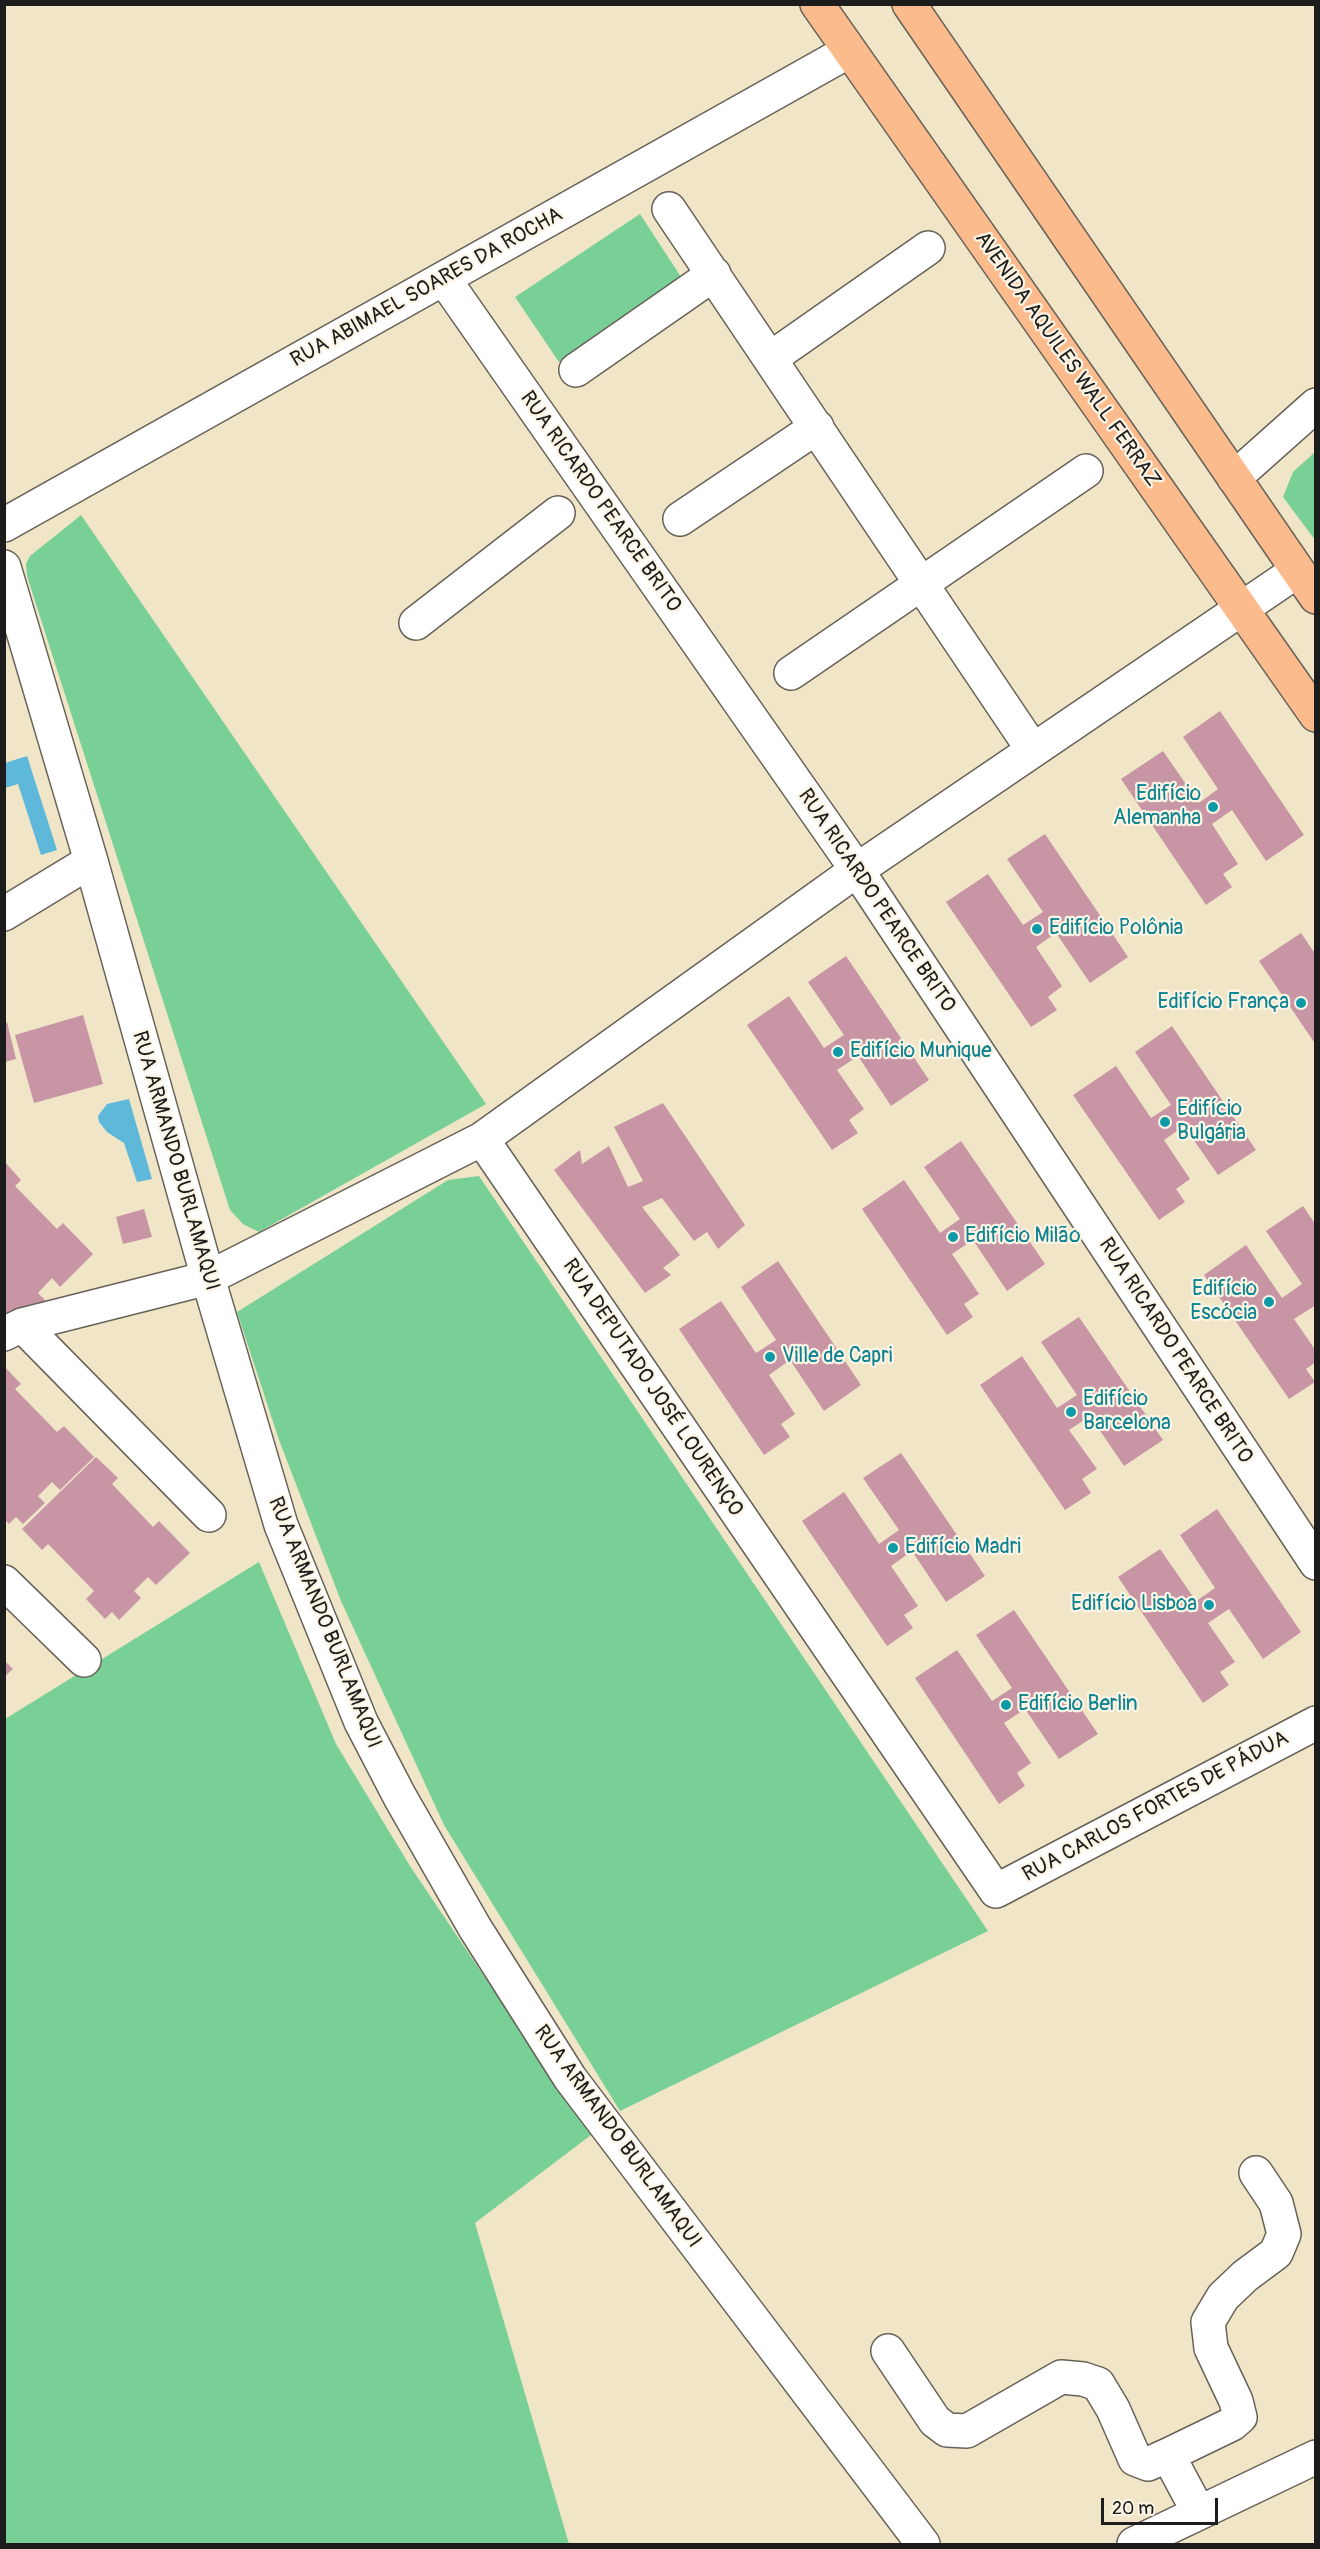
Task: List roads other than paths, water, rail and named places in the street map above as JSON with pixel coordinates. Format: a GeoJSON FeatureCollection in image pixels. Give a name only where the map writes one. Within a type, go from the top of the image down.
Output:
{"type":"FeatureCollection","features":[{"type":"Feature","properties":{"kind":"main road","name":"AVENIDA AQUILES WALL FERRAZ"},"geometry":{"type":"LineString","coordinates":[[817,4],[1316,716]]}},
{"type":"Feature","properties":{"kind":"main road"},"geometry":{"type":"LineString","coordinates":[[909,4],[1316,597]]}},
{"type":"Feature","properties":{"kind":"street","name":"RUA ABIMAEL SOARES DA ROCHA"},"geometry":{"type":"LineString","coordinates":[[4,525],[849,51]]}},
{"type":"Feature","properties":{"kind":"street"},"geometry":{"type":"LineString","coordinates":[[669,209],[1033,750]]}},
{"type":"Feature","properties":{"kind":"street"},"geometry":{"type":"LineString","coordinates":[[771,358],[928,248]]}},
{"type":"Feature","properties":{"kind":"street"},"geometry":{"type":"LineString","coordinates":[[576,370],[714,274]]}},
{"type":"Feature","properties":{"kind":"street","name":"RUA RICARDO PEARCE BRITO"},"geometry":{"type":"LineString","coordinates":[[444,279],[857,870],[1316,1563]]}},
{"type":"Feature","properties":{"kind":"street"},"geometry":{"type":"LineString","coordinates":[[1234,478],[1316,405]]}},
{"type":"Feature","properties":{"kind":"street"},"geometry":{"type":"LineString","coordinates":[[680,519],[817,427]]}},
{"type":"Feature","properties":{"kind":"street"},"geometry":{"type":"LineString","coordinates":[[791,673],[1086,471]]}},
{"type":"Feature","properties":{"kind":"street"},"geometry":{"type":"LineString","coordinates":[[416,623],[558,513]]}},
{"type":"Feature","properties":{"kind":"street","name":"RUA ARMANDO BURLAMAQUI"},"geometry":{"type":"LineString","coordinates":[[4,567],[91,861],[208,1278],[281,1525],[361,1722],[400,1797],[475,1928],[570,2078],[923,2544]]}},
{"type":"Feature","properties":{"kind":"street"},"geometry":{"type":"LineString","coordinates":[[14,1330],[208,1278],[482,1139],[857,870],[1298,571]]}},
{"type":"Feature","properties":{"kind":"street"},"geometry":{"type":"LineString","coordinates":[[4,914],[91,861]]}},
{"type":"Feature","properties":{"kind":"street","name":"RUA DEPUTADO JOSÉ LOURENÇO"},"geometry":{"type":"LineString","coordinates":[[482,1139],[996,1891]]}},
{"type":"Feature","properties":{"kind":"street"},"geometry":{"type":"LineString","coordinates":[[14,1330],[209,1515]]}},
{"type":"Feature","properties":{"kind":"street"},"geometry":{"type":"LineString","coordinates":[[4,1582],[84,1660]]}},
{"type":"Feature","properties":{"kind":"street","name":"RUA CARLOS FORTES DE PÁDUA"},"geometry":{"type":"LineString","coordinates":[[996,1891],[1316,1723]]}},
{"type":"Feature","properties":{"kind":"street"},"geometry":{"type":"LineString","coordinates":[[888,2351],[935,2421],[946,2430],[967,2431],[1061,2377],[1083,2379],[1098,2384],[1113,2409],[1135,2459],[1148,2464],[1175,2468],[1240,2417],[1236,2401],[1211,2349],[1208,2322],[1223,2297],[1276,2253],[1284,2234],[1276,2203],[1256,2173]]}},
{"type":"Feature","properties":{"kind":"street"},"geometry":{"type":"LineString","coordinates":[[1134,2544],[1316,2457]]}},
{"type":"Feature","properties":{"kind":"street"},"geometry":{"type":"LineString","coordinates":[[1175,2468],[1199,2513]]}},
{"type":"Feature","properties":{"kind":"water"},"geometry":{"type":"Polygon","coordinates":[[[27,756],[57,850],[41,855],[18,784],[5,788],[5,763],[27,756]]]}},
{"type":"Feature","properties":{"kind":"water"},"geometry":{"type":"Polygon","coordinates":[[[129,1099],[152,1179],[137,1182],[124,1143],[107,1132],[99,1122],[98,1116],[107,1104],[129,1099]]]}},
{"type":"Feature","properties":{"kind":"place","name":"Edifício Alemanha"},"geometry":{"type":"Point","coordinates":[1213,807]}},
{"type":"Feature","properties":{"kind":"place","name":"Edifício Polônia"},"geometry":{"type":"Point","coordinates":[1037,929]}},
{"type":"Feature","properties":{"kind":"place","name":"Edifício França"},"geometry":{"type":"Point","coordinates":[1301,1003]}},
{"type":"Feature","properties":{"kind":"place","name":"Edifício Munique"},"geometry":{"type":"Point","coordinates":[838,1052]}},
{"type":"Feature","properties":{"kind":"place","name":"Edifício Bulgária"},"geometry":{"type":"Point","coordinates":[1165,1122]}},
{"type":"Feature","properties":{"kind":"place","name":"Edifício Milão"},"geometry":{"type":"Point","coordinates":[953,1237]}},
{"type":"Feature","properties":{"kind":"place","name":"Edifício Escócia"},"geometry":{"type":"Point","coordinates":[1269,1302]}},
{"type":"Feature","properties":{"kind":"place","name":"Ville de Capri"},"geometry":{"type":"Point","coordinates":[770,1357]}},
{"type":"Feature","properties":{"kind":"place","name":"Edifício Barcelona"},"geometry":{"type":"Point","coordinates":[1071,1412]}},
{"type":"Feature","properties":{"kind":"place","name":"Edifício Madri"},"geometry":{"type":"Point","coordinates":[893,1548]}},
{"type":"Feature","properties":{"kind":"place","name":"Edifício Lisboa"},"geometry":{"type":"Point","coordinates":[1209,1605]}},
{"type":"Feature","properties":{"kind":"place","name":"Edifício Berlin"},"geometry":{"type":"Point","coordinates":[1006,1705]}}]}
